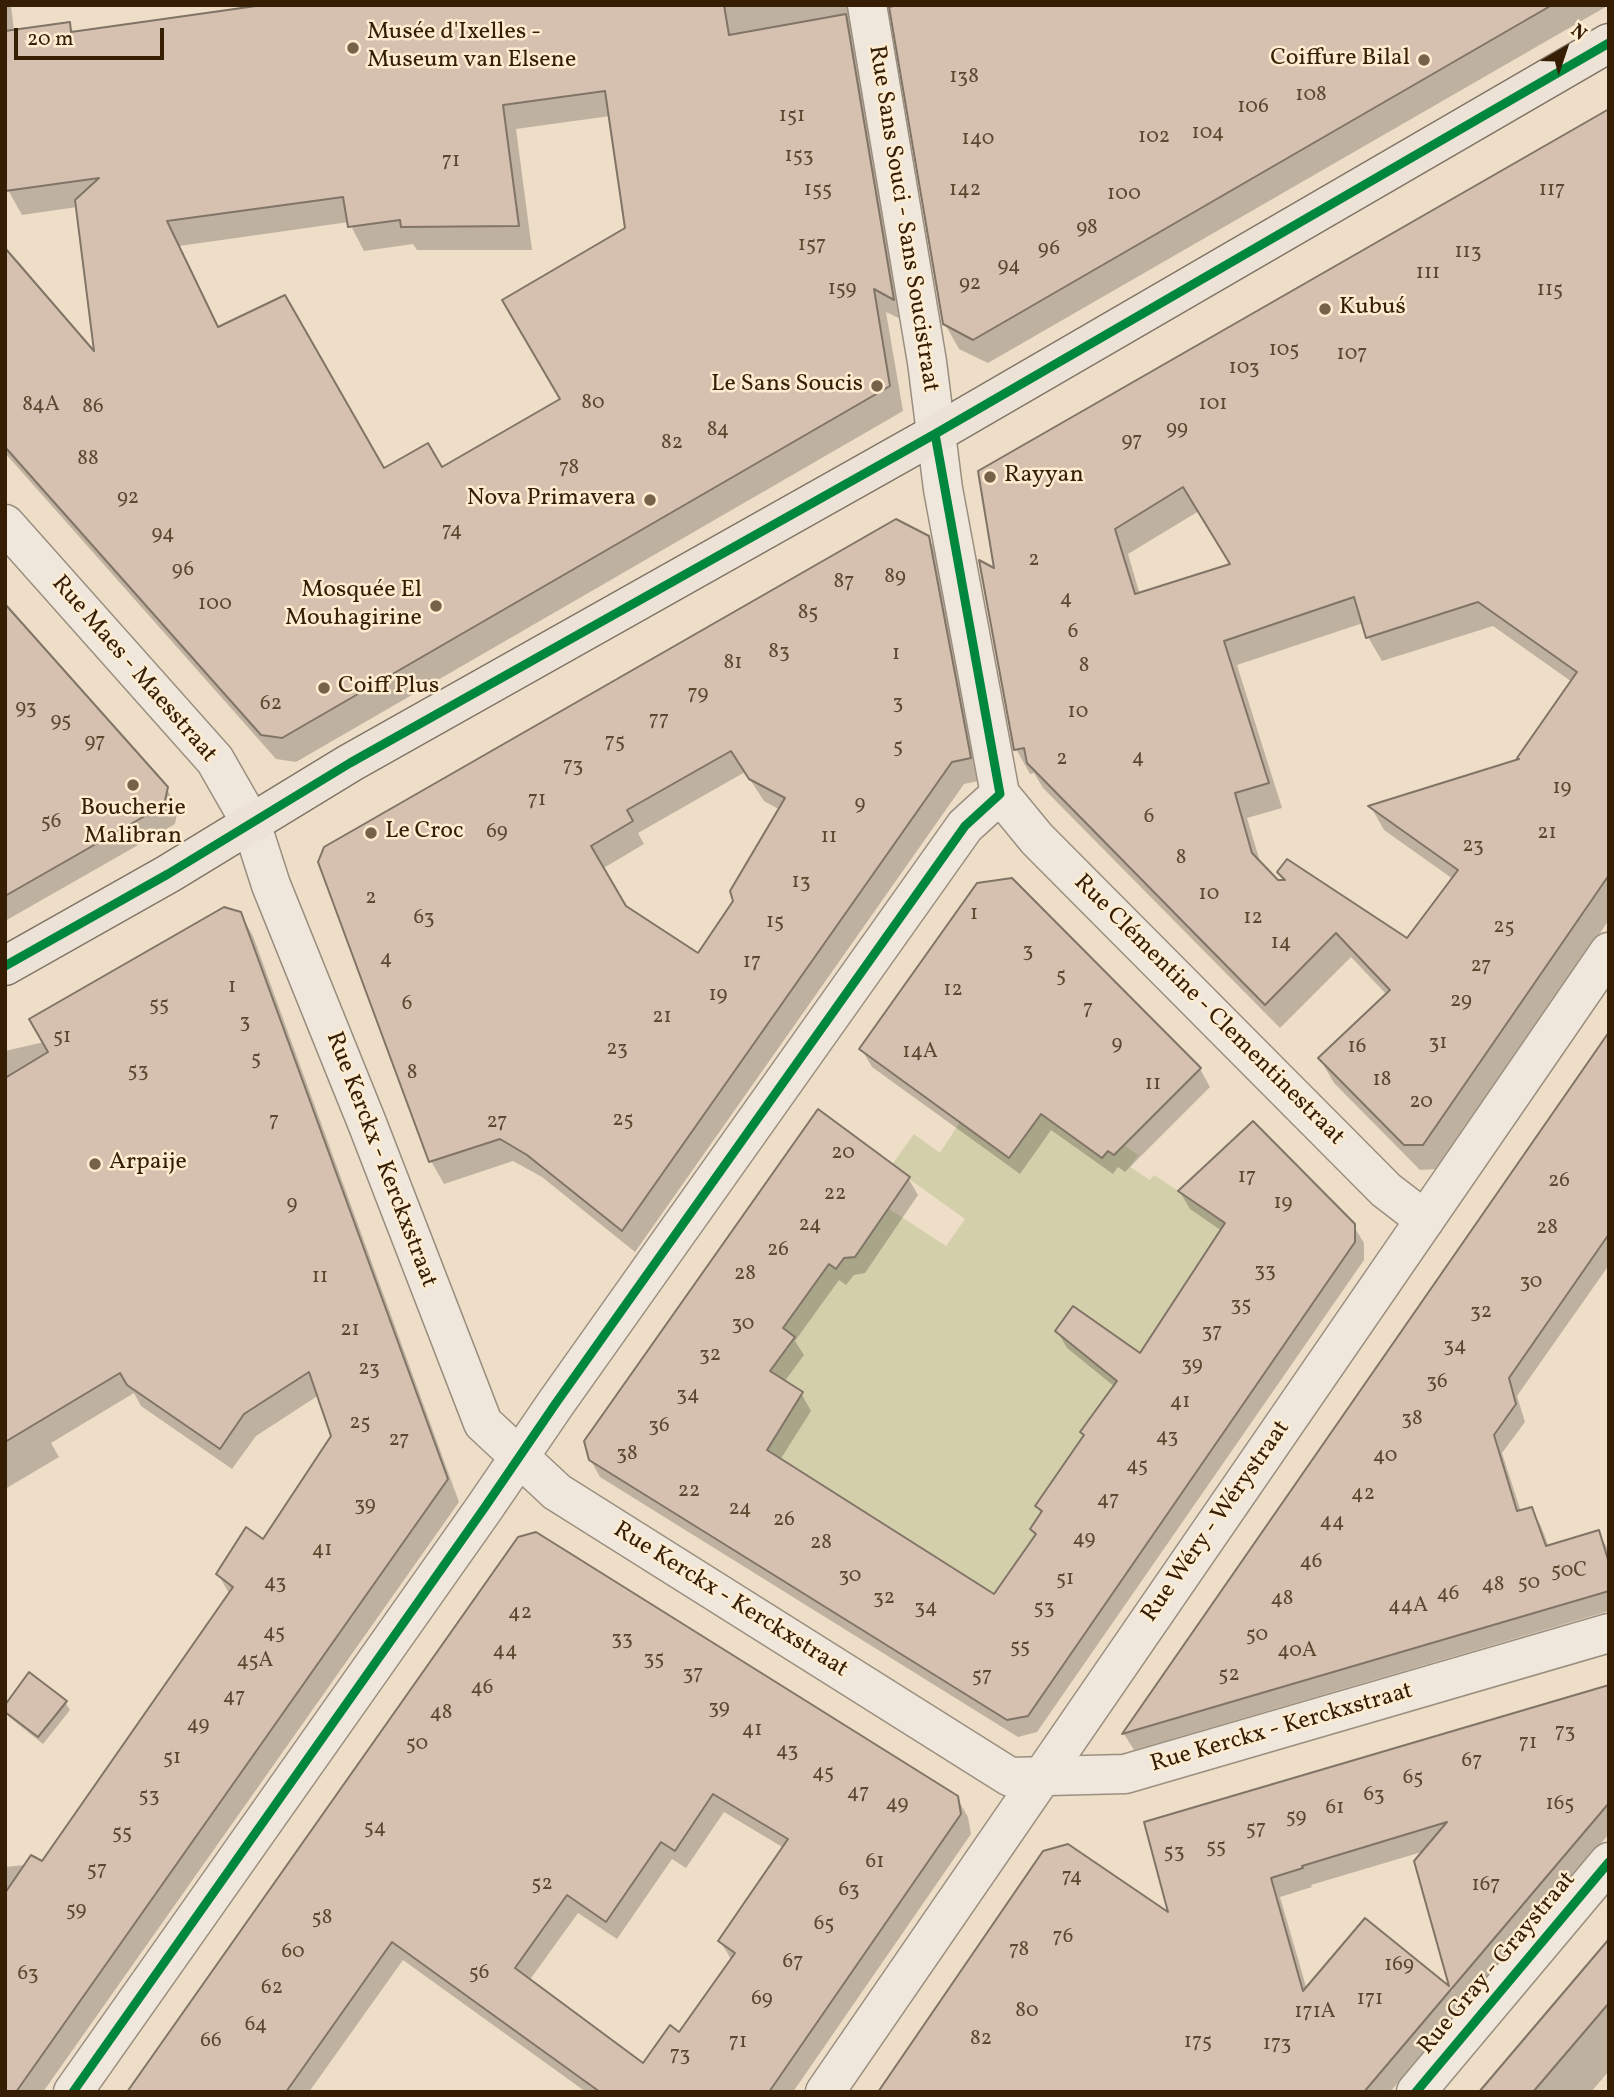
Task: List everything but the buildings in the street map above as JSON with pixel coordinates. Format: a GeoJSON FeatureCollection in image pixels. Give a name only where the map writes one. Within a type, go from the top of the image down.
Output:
{"type":"FeatureCollection","features":[{"type":"Feature","properties":{"kind":"main road"},"geometry":{"type":"LineString","coordinates":[[5,966],[167,874],[350,763],[935,434],[1609,43]]}},
{"type":"Feature","properties":{"kind":"street","name":"Rue Sans Souci - Sans Soucistraat"},"geometry":{"type":"LineString","coordinates":[[867,5],[927,362],[935,434],[1000,794]]}},
{"type":"Feature","properties":{"kind":"street","name":"Rue Maes - Maesstraat"},"geometry":{"type":"LineString","coordinates":[[5,524],[215,760],[251,823]]}},
{"type":"Feature","properties":{"kind":"street","name":"Rue Clémentine - Clementinestraat"},"geometry":{"type":"LineString","coordinates":[[1000,794],[1037,839],[1357,1161],[1386,1190],[1425,1220]]}},
{"type":"Feature","properties":{"kind":"street"},"geometry":{"type":"LineString","coordinates":[[74,2092],[556,1403],[965,826],[1000,794]]}},
{"type":"Feature","properties":{"kind":"street","name":"Rue Kerckx - Kerckxstraat"},"geometry":{"type":"LineString","coordinates":[[251,823],[271,884],[483,1423],[557,1492],[1010,1777],[1125,1774],[1609,1633]]}},
{"type":"Feature","properties":{"kind":"street","name":"Rue Wéry - Wérystraat"},"geometry":{"type":"LineString","coordinates":[[825,2092],[1609,952]]}},
{"type":"Feature","properties":{"kind":"street","name":"Rue Gray - Graystraat"},"geometry":{"type":"LineString","coordinates":[[1416,2092],[1609,1862]]}},
{"type":"Feature","properties":{"kind":"shaded area"},"geometry":{"type":"Polygon","coordinates":[[[1057,1090],[1080,1142],[1102,1158],[1116,1139],[1138,1155],[1130,1167],[1150,1180],[1154,1175],[1226,1222],[1214,1239],[1231,1250],[1141,1354],[1131,1347],[1111,1376],[1117,1381],[1092,1441],[1074,1450],[1035,1506],[1042,1511],[1030,1529],[1036,1534],[1012,1568],[1011,1617],[970,1578],[793,1466],[691,1452],[802,1392],[757,1361],[795,1337],[762,1313],[829,1264],[836,1269],[880,1203],[946,1246],[965,1219],[891,1166],[914,1134],[940,1153],[960,1122],[1009,1158],[1057,1090]]]}},
{"type":"Feature","properties":{"kind":"cycle path"},"geometry":{"type":"LineString","coordinates":[[5,966],[168,874],[350,763],[935,434],[1609,43]]}},
{"type":"Feature","properties":{"kind":"cycle path"},"geometry":{"type":"LineString","coordinates":[[73,2092],[965,826],[1000,794],[935,434]]}},
{"type":"Feature","properties":{"kind":"cycle path"},"geometry":{"type":"LineString","coordinates":[[1416,2092],[1609,1862]]}},
{"type":"Feature","properties":{"kind":"place","name":"Musée d'Ixelles - Museum van Elsene"},"geometry":{"type":"Point","coordinates":[353,48]}},
{"type":"Feature","properties":{"kind":"place","name":"Coiffure Bilal"},"geometry":{"type":"Point","coordinates":[1424,60]}},
{"type":"Feature","properties":{"kind":"place","name":"Kubuś"},"geometry":{"type":"Point","coordinates":[1325,309]}},
{"type":"Feature","properties":{"kind":"place","name":"Le Sans Soucis"},"geometry":{"type":"Point","coordinates":[877,386]}},
{"type":"Feature","properties":{"kind":"place","name":"Rayyan"},"geometry":{"type":"Point","coordinates":[990,477]}},
{"type":"Feature","properties":{"kind":"place","name":"Nova Primavera"},"geometry":{"type":"Point","coordinates":[650,500]}},
{"type":"Feature","properties":{"kind":"place","name":"Mosquée El Mouhagirine"},"geometry":{"type":"Point","coordinates":[436,606]}},
{"type":"Feature","properties":{"kind":"place","name":"Coiff Plus"},"geometry":{"type":"Point","coordinates":[324,688]}},
{"type":"Feature","properties":{"kind":"place","name":"Boucherie Malibran"},"geometry":{"type":"Point","coordinates":[133,785]}},
{"type":"Feature","properties":{"kind":"place","name":"Le Croc"},"geometry":{"type":"Point","coordinates":[371,833]}},
{"type":"Feature","properties":{"kind":"place","name":"Arpaije"},"geometry":{"type":"Point","coordinates":[95,1164]}}]}
